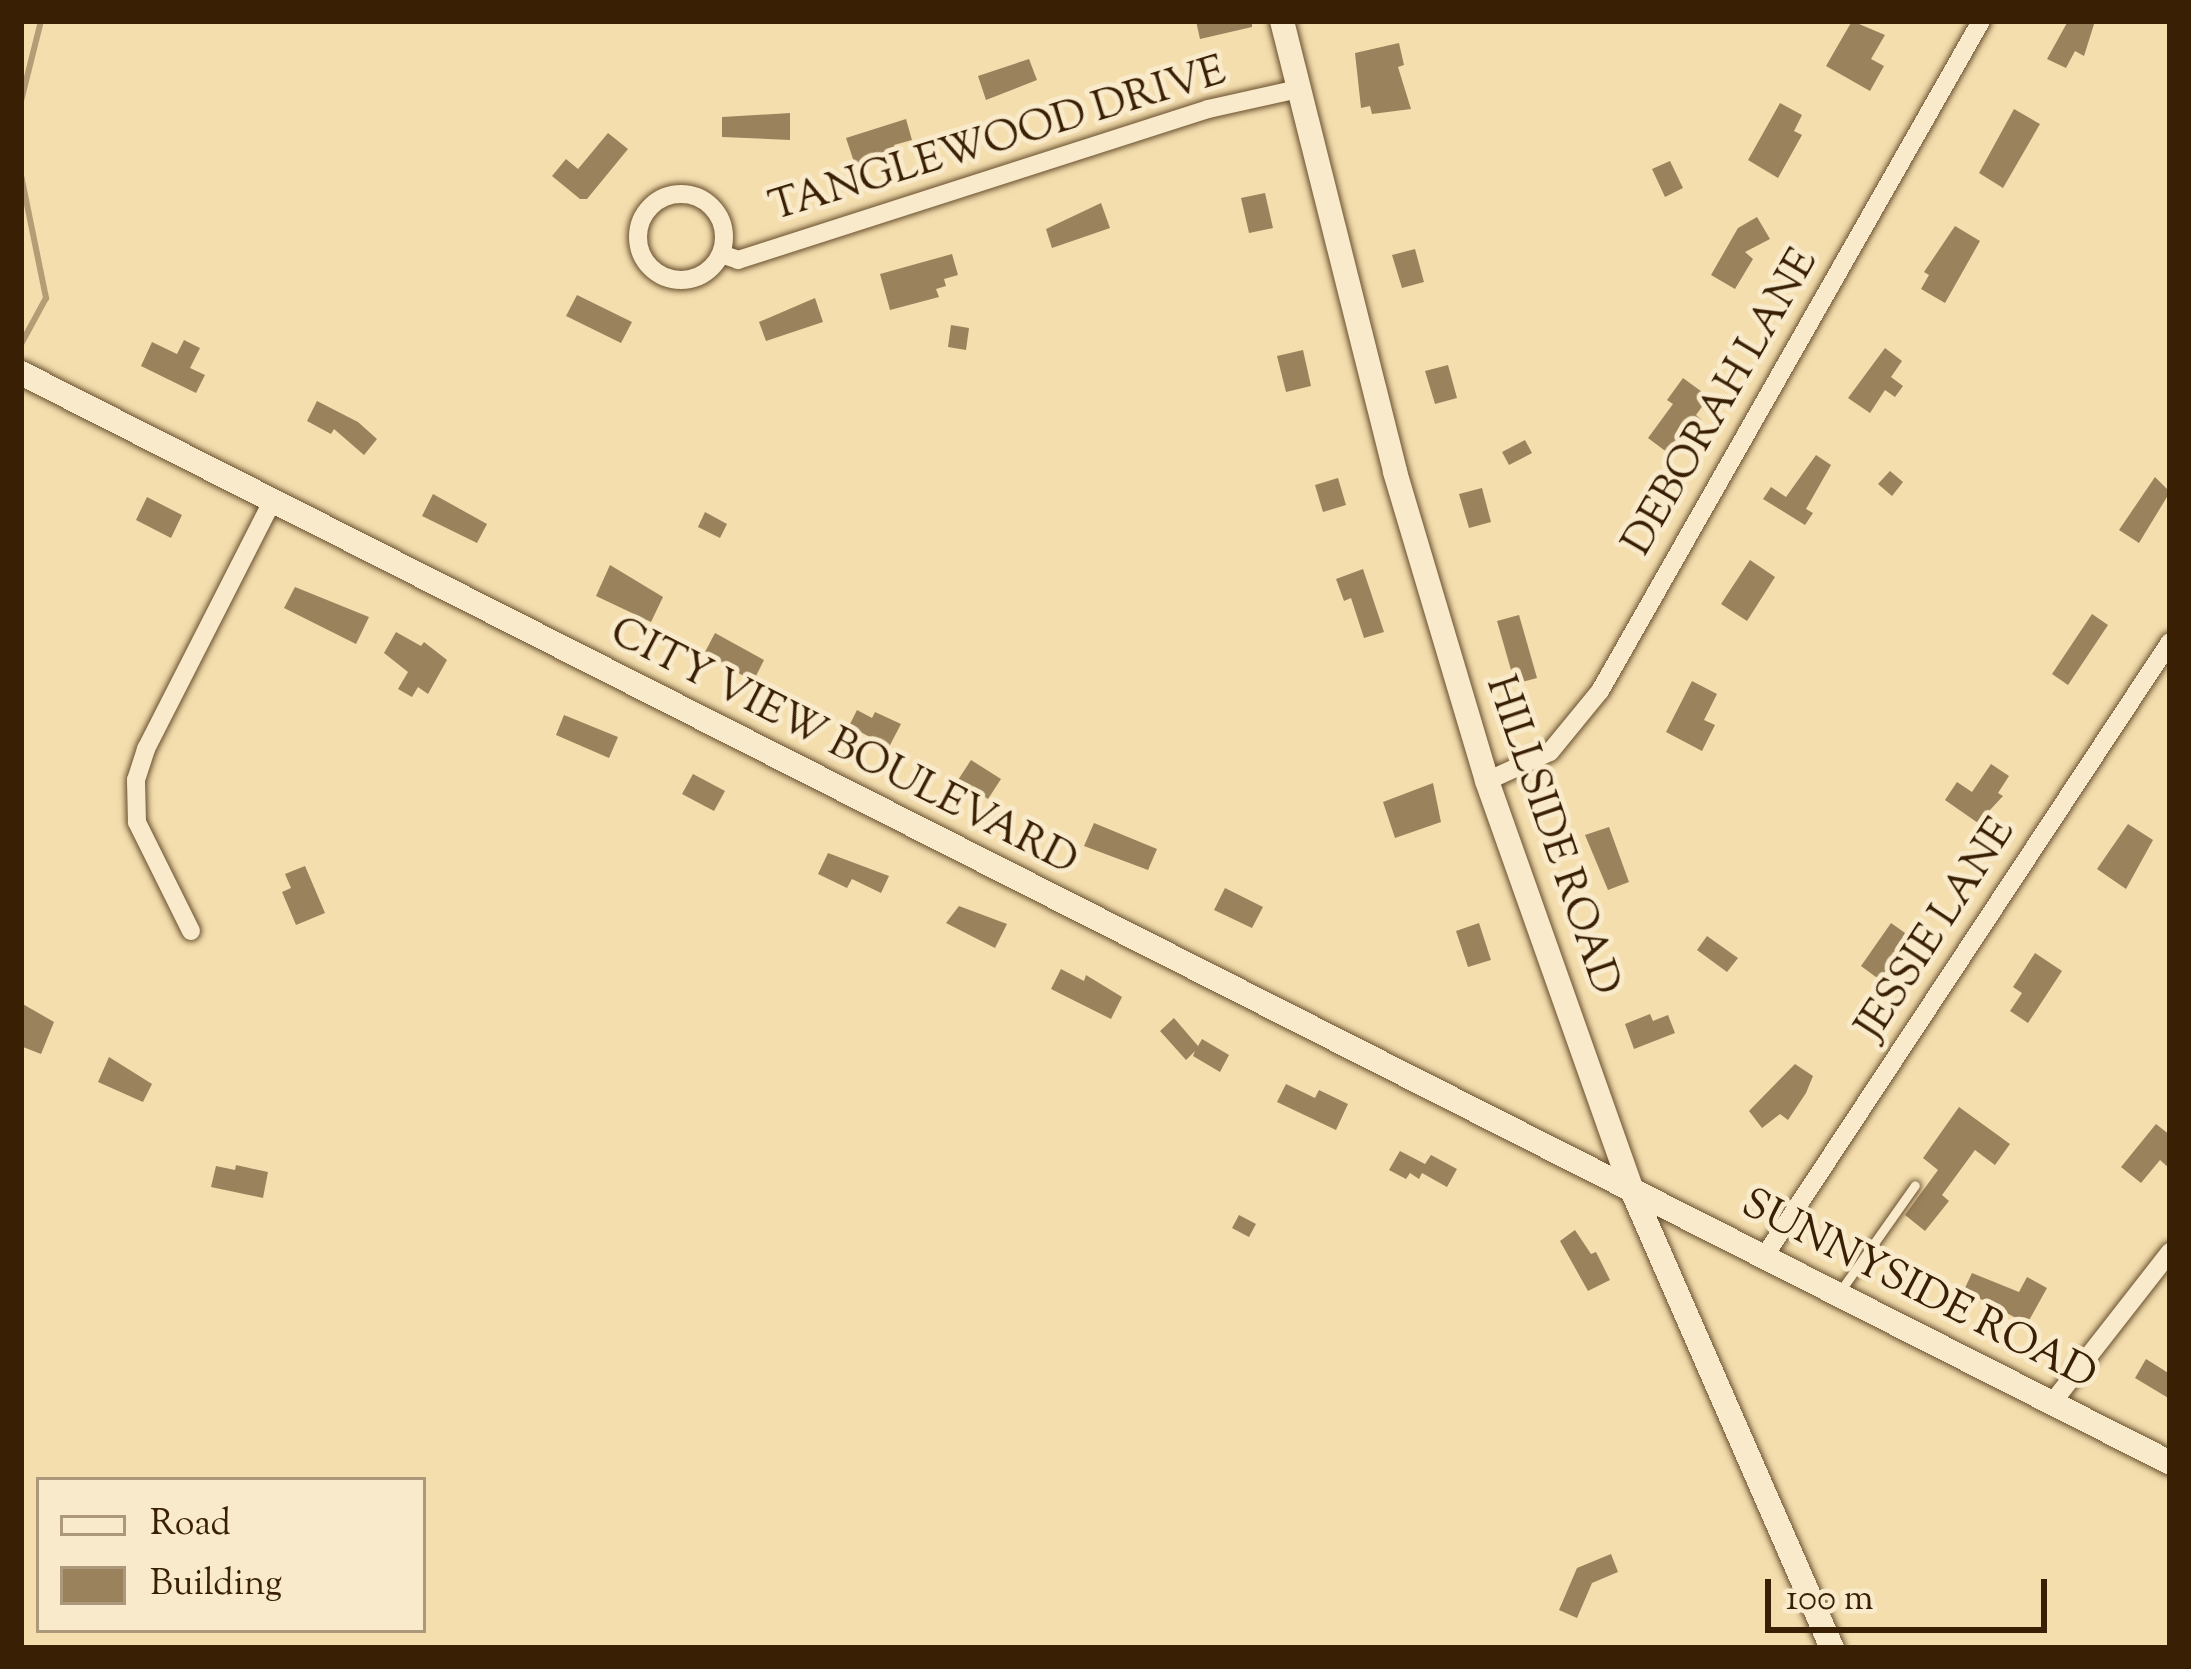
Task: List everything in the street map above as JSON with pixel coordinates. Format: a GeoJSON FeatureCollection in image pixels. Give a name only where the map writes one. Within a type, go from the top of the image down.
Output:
{"type":"FeatureCollection","features":[{"type":"Feature","properties":{"kind":"street","name":"HILLSIDE ROAD"},"geometry":{"type":"LineString","coordinates":[[1282,21],[1395,472],[1486,781],[1631,1188],[1832,1648]]}},
{"type":"Feature","properties":{"kind":"street","name":"DEBORAH LANE"},"geometry":{"type":"LineString","coordinates":[[1486,781],[1550,752],[1600,691],[1981,21]]}},
{"type":"Feature","properties":{"kind":"street","name":"TANGLEWOOD DRIVE"},"geometry":{"type":"LineString","coordinates":[[721,254],[738,260],[1208,109],[1298,89]]}},
{"type":"Feature","properties":{"kind":"street","name":"TANGLEWOOD DRIVE"},"geometry":{"type":"LineString","coordinates":[[694,195],[707,202],[723,225],[721,254],[702,274],[688,279],[661,275],[650,267],[638,242],[644,214],[665,196],[694,195]]}},
{"type":"Feature","properties":{"kind":"street","name":"CITY VIEW BOULEVARD"},"geometry":{"type":"LineString","coordinates":[[25,375],[271,504],[1631,1188]]}},
{"type":"Feature","properties":{"kind":"street"},"geometry":{"type":"LineString","coordinates":[[191,932],[137,822],[136,780],[146,749],[271,504]]}},
{"type":"Feature","properties":{"kind":"street","name":"JESSIE LANE"},"geometry":{"type":"LineString","coordinates":[[1764,1257],[2170,642]]}},
{"type":"Feature","properties":{"kind":"street","name":"SUNNYSIDE ROAD"},"geometry":{"type":"LineString","coordinates":[[1631,1188],[2170,1463]]}},
{"type":"Feature","properties":{"kind":"street"},"geometry":{"type":"LineString","coordinates":[[2052,1403],[2170,1252]]}},
{"type":"Feature","properties":{"kind":"lane"},"geometry":{"type":"LineString","coordinates":[[1838,1294],[1915,1185]]}},
{"type":"Feature","properties":{"kind":"building"},"geometry":{"type":"Polygon","coordinates":[[[1196,21],[1252,21],[1252,27],[1200,39],[1196,21]]]}},
{"type":"Feature","properties":{"kind":"building"},"geometry":{"type":"Polygon","coordinates":[[[1852,21],[1885,35],[1871,59],[1884,66],[1870,91],[1826,66],[1852,21]]]}},
{"type":"Feature","properties":{"kind":"building"},"geometry":{"type":"Polygon","coordinates":[[[2068,21],[2095,21],[2084,56],[2075,51],[2066,68],[2047,59],[2068,21]]]}},
{"type":"Feature","properties":{"kind":"building"},"geometry":{"type":"Polygon","coordinates":[[[1399,43],[1404,65],[1398,67],[1411,109],[1372,114],[1370,106],[1361,108],[1355,53],[1399,43]]]}},
{"type":"Feature","properties":{"kind":"building"},"geometry":{"type":"Polygon","coordinates":[[[1029,59],[1037,80],[986,100],[978,76],[1029,59]]]}},
{"type":"Feature","properties":{"kind":"building"},"geometry":{"type":"Polygon","coordinates":[[[1780,103],[1802,115],[1794,131],[1802,135],[1778,178],[1748,160],[1780,103]]]}},
{"type":"Feature","properties":{"kind":"building"},"geometry":{"type":"Polygon","coordinates":[[[2014,109],[2040,124],[2003,188],[1979,173],[2014,109]]]}},
{"type":"Feature","properties":{"kind":"building"},"geometry":{"type":"Polygon","coordinates":[[[790,113],[790,140],[722,137],[722,117],[790,113]]]}},
{"type":"Feature","properties":{"kind":"building"},"geometry":{"type":"Polygon","coordinates":[[[906,119],[912,140],[894,145],[896,152],[855,165],[846,138],[906,119]]]}},
{"type":"Feature","properties":{"kind":"building"},"geometry":{"type":"Polygon","coordinates":[[[608,133],[628,149],[587,199],[580,199],[552,176],[566,159],[578,169],[608,133]]]}},
{"type":"Feature","properties":{"kind":"building"},"geometry":{"type":"Polygon","coordinates":[[[1670,161],[1683,188],[1665,197],[1652,169],[1670,161]]]}},
{"type":"Feature","properties":{"kind":"building"},"geometry":{"type":"Polygon","coordinates":[[[1265,193],[1273,228],[1249,233],[1241,198],[1265,193]]]}},
{"type":"Feature","properties":{"kind":"building"},"geometry":{"type":"Polygon","coordinates":[[[1101,203],[1110,228],[1052,248],[1046,229],[1101,203]]]}},
{"type":"Feature","properties":{"kind":"building"},"geometry":{"type":"Polygon","coordinates":[[[1757,217],[1770,239],[1745,252],[1753,259],[1735,289],[1711,275],[1738,228],[1757,217]]]}},
{"type":"Feature","properties":{"kind":"building"},"geometry":{"type":"Polygon","coordinates":[[[1955,226],[1980,241],[1945,303],[1921,289],[1929,275],[1924,272],[1955,226]]]}},
{"type":"Feature","properties":{"kind":"building"},"geometry":{"type":"Polygon","coordinates":[[[1415,249],[1424,282],[1402,288],[1392,255],[1415,249]]]}},
{"type":"Feature","properties":{"kind":"building"},"geometry":{"type":"Polygon","coordinates":[[[952,254],[958,275],[944,279],[946,286],[936,289],[939,297],[890,310],[880,274],[952,254]]]}},
{"type":"Feature","properties":{"kind":"building"},"geometry":{"type":"Polygon","coordinates":[[[577,295],[632,322],[621,343],[566,316],[577,295]]]}},
{"type":"Feature","properties":{"kind":"building"},"geometry":{"type":"Polygon","coordinates":[[[815,298],[823,322],[766,341],[759,322],[815,298]]]}},
{"type":"Feature","properties":{"kind":"building"},"geometry":{"type":"Polygon","coordinates":[[[951,325],[969,328],[966,350],[948,347],[951,325]]]}},
{"type":"Feature","properties":{"kind":"building"},"geometry":{"type":"Polygon","coordinates":[[[184,340],[200,348],[190,368],[205,375],[196,393],[141,366],[152,342],[177,354],[184,340]]]}},
{"type":"Feature","properties":{"kind":"building"},"geometry":{"type":"Polygon","coordinates":[[[1885,348],[1902,361],[1891,377],[1903,386],[1895,397],[1885,390],[1870,413],[1848,398],[1885,348]]]}},
{"type":"Feature","properties":{"kind":"building"},"geometry":{"type":"Polygon","coordinates":[[[1303,350],[1311,386],[1286,392],[1277,356],[1303,350]]]}},
{"type":"Feature","properties":{"kind":"building"},"geometry":{"type":"Polygon","coordinates":[[[1448,365],[1457,398],[1435,404],[1425,371],[1448,365]]]}},
{"type":"Feature","properties":{"kind":"building"},"geometry":{"type":"Polygon","coordinates":[[[1683,378],[1709,397],[1696,415],[1702,420],[1672,456],[1648,438],[1673,404],[1667,400],[1683,378]]]}},
{"type":"Feature","properties":{"kind":"building"},"geometry":{"type":"Polygon","coordinates":[[[317,401],[358,422],[377,439],[364,455],[334,429],[331,434],[307,421],[317,401]]]}},
{"type":"Feature","properties":{"kind":"building"},"geometry":{"type":"Polygon","coordinates":[[[1525,440],[1532,453],[1509,465],[1502,452],[1525,440]]]}},
{"type":"Feature","properties":{"kind":"building"},"geometry":{"type":"Polygon","coordinates":[[[1816,455],[1831,465],[1806,509],[1813,513],[1805,525],[1763,499],[1771,487],[1786,497],[1816,455]]]}},
{"type":"Feature","properties":{"kind":"building"},"geometry":{"type":"Polygon","coordinates":[[[1890,471],[1903,482],[1892,496],[1878,484],[1890,471]]]}},
{"type":"Feature","properties":{"kind":"building"},"geometry":{"type":"Polygon","coordinates":[[[2155,477],[2170,492],[2139,543],[2119,530],[2155,477]]]}},
{"type":"Feature","properties":{"kind":"building"},"geometry":{"type":"Polygon","coordinates":[[[1338,478],[1346,505],[1323,512],[1315,485],[1338,478]]]}},
{"type":"Feature","properties":{"kind":"building"},"geometry":{"type":"Polygon","coordinates":[[[1482,488],[1491,522],[1469,528],[1459,494],[1482,488]]]}},
{"type":"Feature","properties":{"kind":"building"},"geometry":{"type":"Polygon","coordinates":[[[433,494],[487,524],[477,543],[422,516],[433,494]]]}},
{"type":"Feature","properties":{"kind":"building"},"geometry":{"type":"Polygon","coordinates":[[[147,497],[182,515],[171,538],[136,520],[147,497]]]}},
{"type":"Feature","properties":{"kind":"building"},"geometry":{"type":"Polygon","coordinates":[[[705,512],[727,524],[720,538],[698,527],[705,512]]]}},
{"type":"Feature","properties":{"kind":"building"},"geometry":{"type":"Polygon","coordinates":[[[1750,560],[1775,577],[1747,621],[1721,604],[1750,560]]]}},
{"type":"Feature","properties":{"kind":"building"},"geometry":{"type":"Polygon","coordinates":[[[610,565],[663,597],[651,622],[596,596],[610,565]]]}},
{"type":"Feature","properties":{"kind":"building"},"geometry":{"type":"Polygon","coordinates":[[[1363,569],[1384,632],[1364,638],[1351,598],[1344,601],[1336,579],[1363,569]]]}},
{"type":"Feature","properties":{"kind":"building"},"geometry":{"type":"Polygon","coordinates":[[[295,587],[369,617],[356,644],[284,608],[295,587]]]}},
{"type":"Feature","properties":{"kind":"building"},"geometry":{"type":"Polygon","coordinates":[[[2092,614],[2108,625],[2068,685],[2052,674],[2092,614]]]}},
{"type":"Feature","properties":{"kind":"building"},"geometry":{"type":"Polygon","coordinates":[[[1519,615],[1537,678],[1515,684],[1497,621],[1519,615]]]}},
{"type":"Feature","properties":{"kind":"building"},"geometry":{"type":"Polygon","coordinates":[[[396,632],[421,646],[424,642],[447,660],[428,694],[418,687],[412,697],[398,689],[408,672],[384,653],[396,632]]]}},
{"type":"Feature","properties":{"kind":"building"},"geometry":{"type":"Polygon","coordinates":[[[715,633],[764,660],[753,682],[705,652],[715,633]]]}},
{"type":"Feature","properties":{"kind":"building"},"geometry":{"type":"Polygon","coordinates":[[[1692,681],[1717,694],[1704,720],[1715,725],[1702,751],[1666,732],[1692,681]]]}},
{"type":"Feature","properties":{"kind":"building"},"geometry":{"type":"Polygon","coordinates":[[[857,710],[901,724],[889,747],[849,726],[857,710]]]}},
{"type":"Feature","properties":{"kind":"building"},"geometry":{"type":"Polygon","coordinates":[[[564,715],[618,737],[609,758],[556,735],[564,715]]]}},
{"type":"Feature","properties":{"kind":"building"},"geometry":{"type":"Polygon","coordinates":[[[971,760],[1001,779],[988,799],[958,780],[971,760]]]}},
{"type":"Feature","properties":{"kind":"building"},"geometry":{"type":"Polygon","coordinates":[[[1991,764],[2009,776],[1998,793],[2003,796],[1978,823],[1945,800],[1957,782],[1972,792],[1991,764]]]}},
{"type":"Feature","properties":{"kind":"building"},"geometry":{"type":"Polygon","coordinates":[[[693,774],[725,791],[714,811],[682,794],[693,774]]]}},
{"type":"Feature","properties":{"kind":"building"},"geometry":{"type":"Polygon","coordinates":[[[1433,783],[1441,822],[1395,838],[1383,802],[1433,783]]]}},
{"type":"Feature","properties":{"kind":"building"},"geometry":{"type":"Polygon","coordinates":[[[1094,823],[1157,849],[1148,870],[1084,846],[1094,823]]]}},
{"type":"Feature","properties":{"kind":"building"},"geometry":{"type":"Polygon","coordinates":[[[2128,824],[2153,840],[2126,889],[2097,869],[2128,824]]]}},
{"type":"Feature","properties":{"kind":"building"},"geometry":{"type":"Polygon","coordinates":[[[1609,827],[1629,882],[1608,890],[1585,835],[1609,827]]]}},
{"type":"Feature","properties":{"kind":"building"},"geometry":{"type":"Polygon","coordinates":[[[828,853],[889,876],[881,893],[852,879],[847,888],[818,874],[828,853]]]}},
{"type":"Feature","properties":{"kind":"building"},"geometry":{"type":"Polygon","coordinates":[[[305,866],[325,913],[296,925],[282,892],[291,888],[285,874],[305,866]]]}},
{"type":"Feature","properties":{"kind":"building"},"geometry":{"type":"Polygon","coordinates":[[[1225,888],[1263,907],[1252,928],[1214,910],[1225,888]]]}},
{"type":"Feature","properties":{"kind":"building"},"geometry":{"type":"Polygon","coordinates":[[[959,906],[1007,924],[995,948],[946,923],[959,906]]]}},
{"type":"Feature","properties":{"kind":"building"},"geometry":{"type":"Polygon","coordinates":[[[1479,923],[1491,960],[1468,967],[1456,931],[1479,923]]]}},
{"type":"Feature","properties":{"kind":"building"},"geometry":{"type":"Polygon","coordinates":[[[1891,923],[1908,935],[1880,980],[1861,966],[1891,923]]]}},
{"type":"Feature","properties":{"kind":"building"},"geometry":{"type":"Polygon","coordinates":[[[1707,936],[1738,958],[1727,972],[1697,950],[1707,936]]]}},
{"type":"Feature","properties":{"kind":"building"},"geometry":{"type":"Polygon","coordinates":[[[2035,953],[2062,971],[2028,1023],[2010,1011],[2022,993],[2013,987],[2035,953]]]}},
{"type":"Feature","properties":{"kind":"building"},"geometry":{"type":"Polygon","coordinates":[[[1061,969],[1084,981],[1086,975],[1122,997],[1111,1019],[1051,989],[1061,969]]]}},
{"type":"Feature","properties":{"kind":"building"},"geometry":{"type":"Polygon","coordinates":[[[21,1003],[54,1022],[41,1054],[23,1047],[21,1053],[21,1003]]]}},
{"type":"Feature","properties":{"kind":"building"},"geometry":{"type":"Polygon","coordinates":[[[1650,1014],[1653,1021],[1668,1015],[1675,1033],[1634,1049],[1625,1024],[1650,1014]]]}},
{"type":"Feature","properties":{"kind":"building"},"geometry":{"type":"Polygon","coordinates":[[[1174,1018],[1198,1046],[1202,1039],[1229,1055],[1220,1072],[1193,1056],[1195,1051],[1186,1060],[1160,1031],[1174,1018]]]}},
{"type":"Feature","properties":{"kind":"building"},"geometry":{"type":"Polygon","coordinates":[[[109,1057],[152,1084],[143,1102],[98,1082],[109,1057]]]}},
{"type":"Feature","properties":{"kind":"building"},"geometry":{"type":"Polygon","coordinates":[[[1795,1064],[1813,1076],[1806,1093],[1788,1120],[1780,1114],[1762,1128],[1749,1111],[1795,1064]]]}},
{"type":"Feature","properties":{"kind":"building"},"geometry":{"type":"Polygon","coordinates":[[[1286,1084],[1315,1098],[1319,1090],[1348,1104],[1336,1130],[1277,1102],[1286,1084]]]}},
{"type":"Feature","properties":{"kind":"building"},"geometry":{"type":"Polygon","coordinates":[[[1959,1107],[2010,1144],[1995,1165],[1975,1150],[1942,1195],[1949,1201],[1925,1231],[1905,1215],[1938,1170],[1923,1158],[1959,1107]]]}},
{"type":"Feature","properties":{"kind":"building"},"geometry":{"type":"Polygon","coordinates":[[[2156,1124],[2170,1135],[2170,1169],[2160,1160],[2141,1183],[2121,1167],[2156,1124]]]}},
{"type":"Feature","properties":{"kind":"building"},"geometry":{"type":"Polygon","coordinates":[[[1400,1151],[1425,1164],[1431,1155],[1457,1169],[1447,1187],[1422,1173],[1419,1179],[1410,1173],[1406,1179],[1389,1170],[1400,1151]]]}},
{"type":"Feature","properties":{"kind":"building"},"geometry":{"type":"Polygon","coordinates":[[[236,1165],[268,1172],[263,1198],[211,1187],[216,1166],[235,1170],[236,1165]]]}},
{"type":"Feature","properties":{"kind":"building"},"geometry":{"type":"Polygon","coordinates":[[[1239,1215],[1256,1224],[1249,1237],[1232,1228],[1239,1215]]]}},
{"type":"Feature","properties":{"kind":"building"},"geometry":{"type":"Polygon","coordinates":[[[1575,1230],[1591,1254],[1596,1252],[1610,1280],[1588,1291],[1560,1241],[1575,1230]]]}},
{"type":"Feature","properties":{"kind":"building"},"geometry":{"type":"Polygon","coordinates":[[[1972,1273],[2019,1292],[2027,1277],[2047,1288],[2027,1324],[1964,1290],[1972,1273]]]}},
{"type":"Feature","properties":{"kind":"building"},"geometry":{"type":"Polygon","coordinates":[[[2146,1359],[2170,1374],[2170,1399],[2135,1378],[2146,1359]]]}},
{"type":"Feature","properties":{"kind":"building"},"geometry":{"type":"Polygon","coordinates":[[[1611,1554],[1618,1572],[1592,1583],[1577,1618],[1559,1610],[1577,1568],[1611,1554]]]}},
{"type":"Feature","properties":{"kind":"waterway"},"geometry":{"type":"LineString","coordinates":[[21,101],[41,21]]}},
{"type":"Feature","properties":{"kind":"waterway"},"geometry":{"type":"LineString","coordinates":[[21,175],[46,298],[21,344]]}}]}
